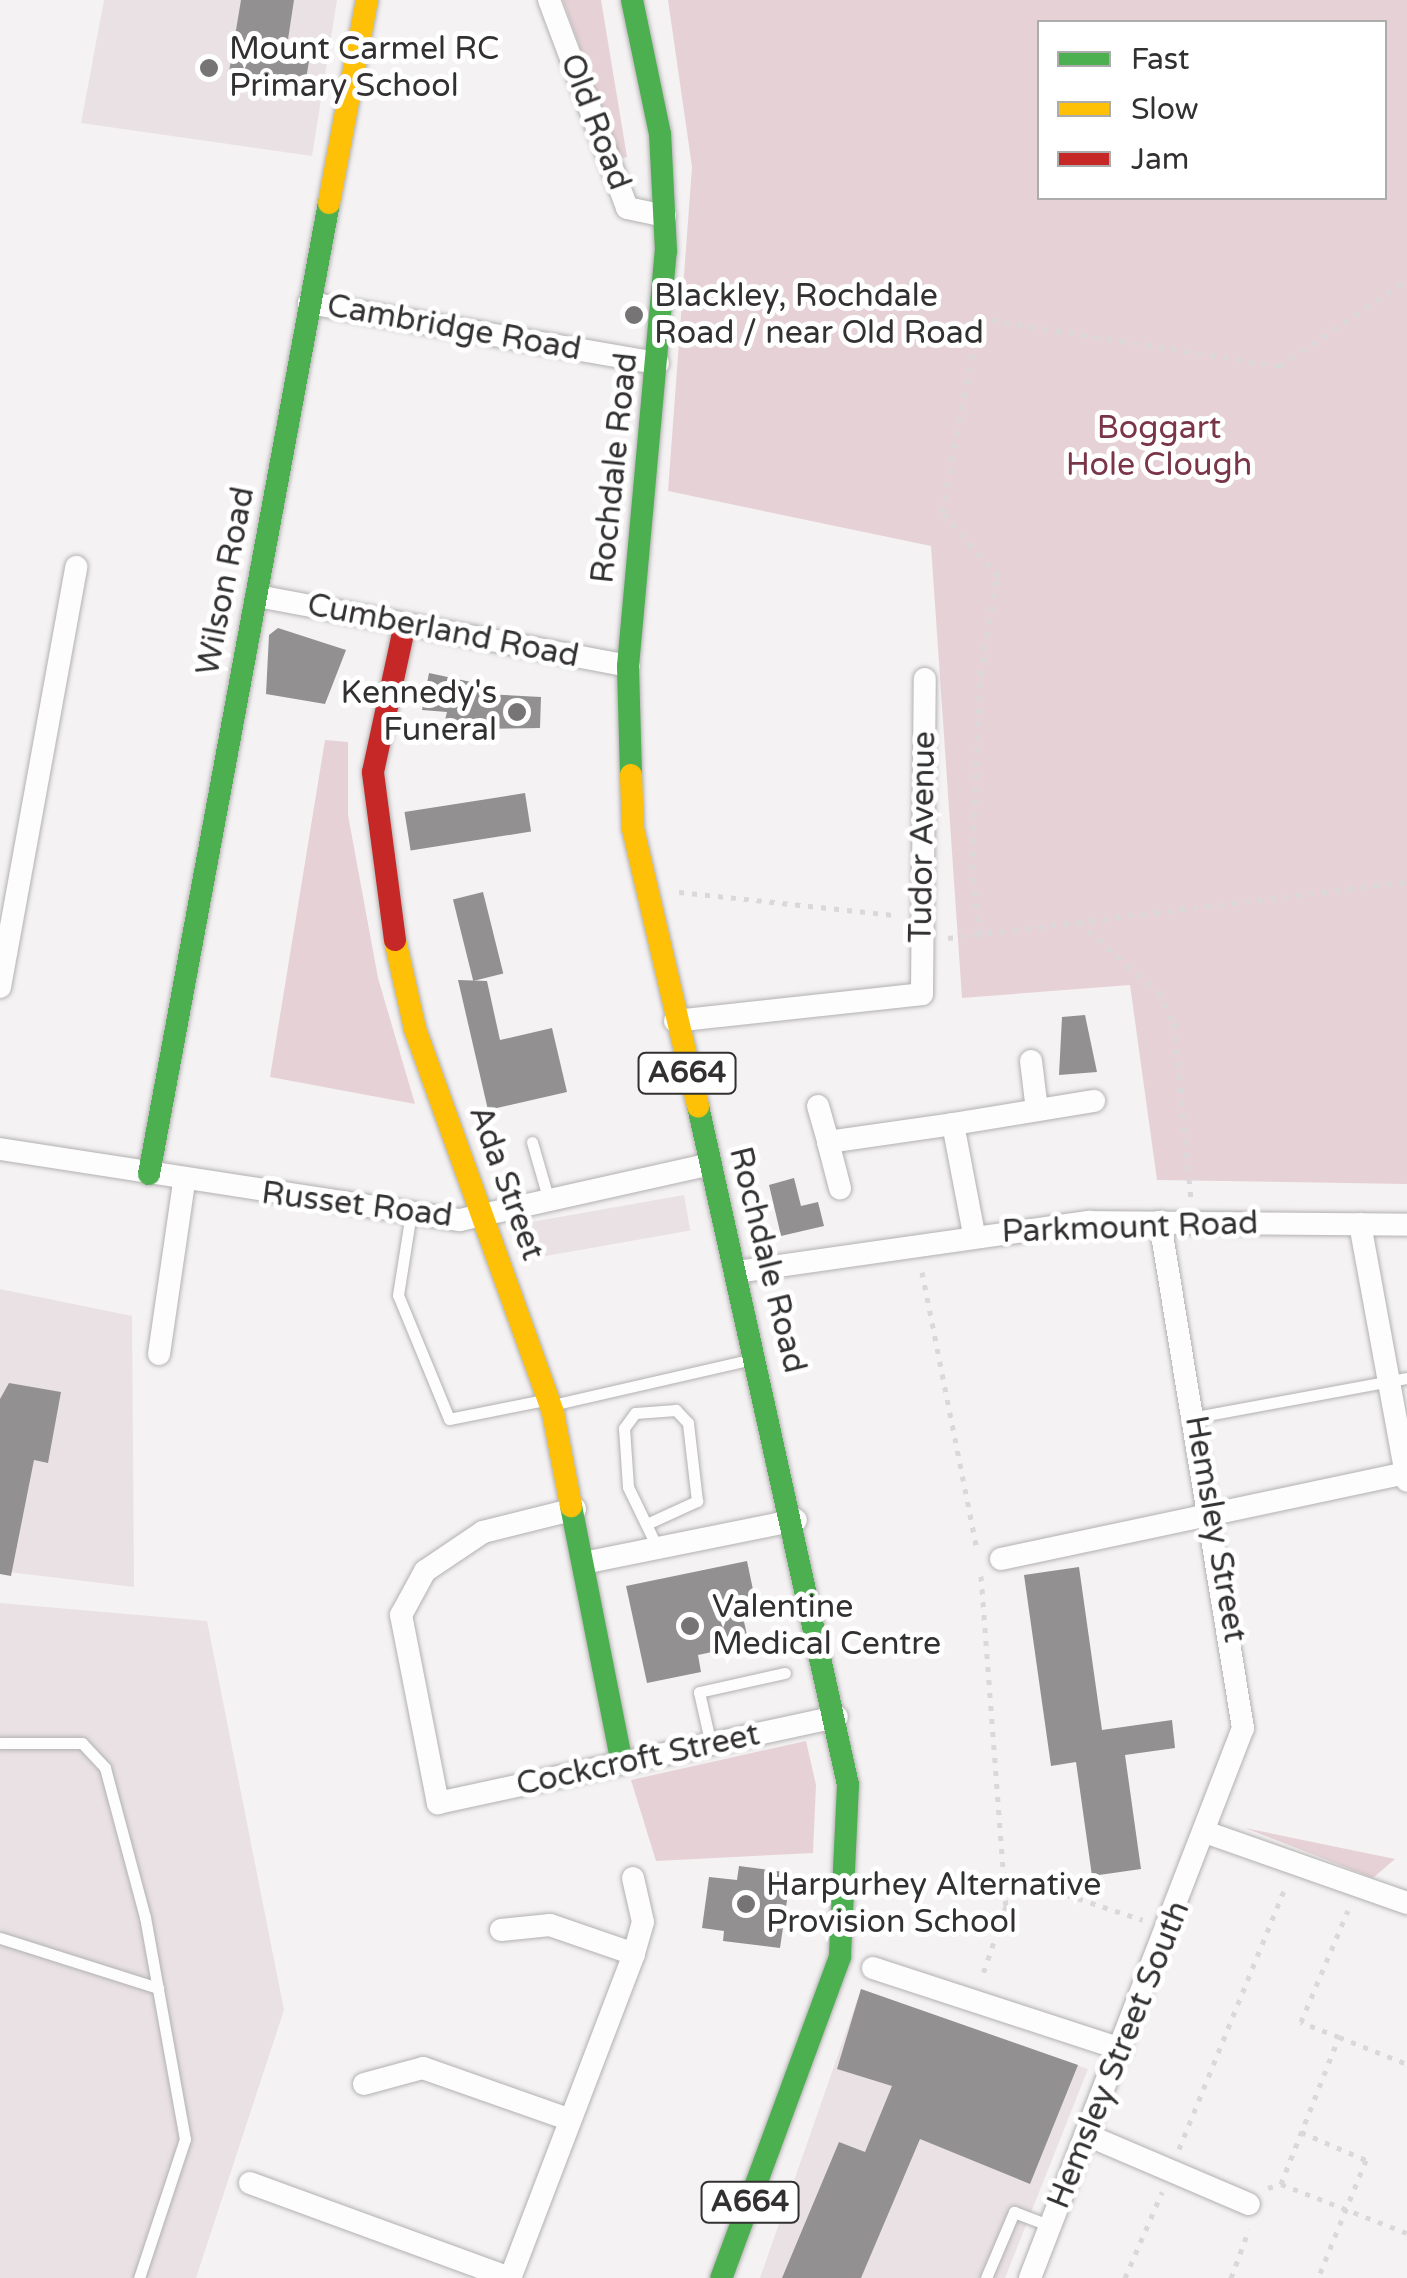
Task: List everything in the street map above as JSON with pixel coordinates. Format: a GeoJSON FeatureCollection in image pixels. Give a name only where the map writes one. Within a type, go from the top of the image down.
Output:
{"type":"FeatureCollection","features":[{"type":"Feature","properties":{"kind":"street","name":"Wilson Road"},"geometry":{"type":"LineString","coordinates":[[149,1174],[367,0]]}},
{"type":"Feature","properties":{"kind":"street","name":"Old Road"},"geometry":{"type":"LineString","coordinates":[[550,0],[627,208],[665,216]]}},
{"type":"Feature","properties":{"kind":"street","name":"Rochdale Road"},"geometry":{"type":"LineString","coordinates":[[632,0],[660,134],[665,216],[658,364],[628,666],[626,750],[644,890],[796,1520],[837,1718],[850,1856],[840,1957],[721,2278]]}},
{"type":"Feature","properties":{"kind":"street","name":"Cambridge Road"},"geometry":{"type":"LineString","coordinates":[[310,303],[658,364]]}},
{"type":"Feature","properties":{"kind":"street"},"geometry":{"type":"LineString","coordinates":[[0,987],[76,566]]}},
{"type":"Feature","properties":{"kind":"street","name":"Cumberland Road"},"geometry":{"type":"LineString","coordinates":[[258,596],[628,666]]}},
{"type":"Feature","properties":{"kind":"street","name":"Ada Street"},"geometry":{"type":"LineString","coordinates":[[405,624],[373,772],[382,878],[415,1029],[550,1402],[588,1562],[622,1763]]}},
{"type":"Feature","properties":{"kind":"street","name":"Tudor Avenue"},"geometry":{"type":"LineString","coordinates":[[675,1020],[922,994],[925,679]]}},
{"type":"Feature","properties":{"kind":"street"},"geometry":{"type":"LineString","coordinates":[[1031,1061],[1037,1110]]}},
{"type":"Feature","properties":{"kind":"street"},"geometry":{"type":"LineString","coordinates":[[828,1142],[1094,1102]]}},
{"type":"Feature","properties":{"kind":"street"},"geometry":{"type":"LineString","coordinates":[[818,1106],[840,1188]]}},
{"type":"Feature","properties":{"kind":"street"},"geometry":{"type":"LineString","coordinates":[[953,1124],[974,1234]]}},
{"type":"Feature","properties":{"kind":"street","name":"Russet Road"},"geometry":{"type":"LineString","coordinates":[[0,1149],[184,1182],[411,1213],[486,1218],[710,1164]]}},
{"type":"Feature","properties":{"kind":"street"},"geometry":{"type":"LineString","coordinates":[[159,1354],[184,1182]]}},
{"type":"Feature","properties":{"kind":"street","name":"Parkmount Road"},"geometry":{"type":"LineString","coordinates":[[736,1272],[974,1234],[1160,1222],[1407,1225]]}},
{"type":"Feature","properties":{"kind":"street","name":"Hemsley Street"},"geometry":{"type":"LineString","coordinates":[[1160,1222],[1212,1513],[1243,1728],[1208,1833]]}},
{"type":"Feature","properties":{"kind":"street"},"geometry":{"type":"LineString","coordinates":[[1001,1559],[1406,1476],[1398,1380],[1360,1224]]}},
{"type":"Feature","properties":{"kind":"street","name":"Cockcroft Street"},"geometry":{"type":"LineString","coordinates":[[575,1509],[483,1532],[425,1571],[401,1615],[438,1803],[837,1718]]}},
{"type":"Feature","properties":{"kind":"street"},"geometry":{"type":"LineString","coordinates":[[588,1562],[796,1520]]}},
{"type":"Feature","properties":{"kind":"street"},"geometry":{"type":"LineString","coordinates":[[1208,1833],[1407,1904]]}},
{"type":"Feature","properties":{"kind":"street","name":"Hemsley Street South"},"geometry":{"type":"LineString","coordinates":[[1030,2278],[1208,1833]]}},
{"type":"Feature","properties":{"kind":"street"},"geometry":{"type":"LineString","coordinates":[[250,2184],[510,2278],[565,2118],[634,1954],[643,1922],[633,1878]]}},
{"type":"Feature","properties":{"kind":"street"},"geometry":{"type":"LineString","coordinates":[[501,1930],[550,1925],[634,1954]]}},
{"type":"Feature","properties":{"kind":"street"},"geometry":{"type":"LineString","coordinates":[[874,1968],[1121,2049]]}},
{"type":"Feature","properties":{"kind":"street"},"geometry":{"type":"LineString","coordinates":[[364,2084],[423,2068],[565,2118]]}},
{"type":"Feature","properties":{"kind":"street"},"geometry":{"type":"LineString","coordinates":[[1087,2135],[1254,2209]]}},
{"type":"Feature","properties":{"kind":"lane"},"geometry":{"type":"LineString","coordinates":[[532,1142],[549,1201]]}},
{"type":"Feature","properties":{"kind":"lane"},"geometry":{"type":"LineString","coordinates":[[411,1213],[398,1296],[449,1419],[757,1358]]}},
{"type":"Feature","properties":{"kind":"lane"},"geometry":{"type":"LineString","coordinates":[[1196,1417],[1398,1380]]}},
{"type":"Feature","properties":{"kind":"lane"},"geometry":{"type":"LineString","coordinates":[[651,1522],[697,1501],[688,1423],[676,1410],[635,1413],[624,1428],[628,1487],[651,1522],[658,1549]]}},
{"type":"Feature","properties":{"kind":"lane"},"geometry":{"type":"LineString","coordinates":[[710,1745],[698,1692],[784,1672]]}},
{"type":"Feature","properties":{"kind":"lane"},"geometry":{"type":"LineString","coordinates":[[0,1743],[82,1743],[106,1768],[158,1988],[185,2138],[139,2278]]}},
{"type":"Feature","properties":{"kind":"lane"},"geometry":{"type":"LineString","coordinates":[[0,1938],[158,1988]]}},
{"type":"Feature","properties":{"kind":"lane"},"geometry":{"type":"LineString","coordinates":[[986,2278],[1014,2212],[1050,2226]]}},
{"type":"Feature","properties":{"kind":"path"},"geometry":{"type":"LineString","coordinates":[[980,934],[972,868],[980,674],[998,576],[942,512],[980,318],[1280,366],[1407,280]]}},
{"type":"Feature","properties":{"kind":"path"},"geometry":{"type":"LineString","coordinates":[[644,890],[794,898],[920,930],[980,934],[1407,882]]}},
{"type":"Feature","properties":{"kind":"path"},"geometry":{"type":"LineString","coordinates":[[1078,922],[1158,992],[1174,1022],[1194,1222]]}},
{"type":"Feature","properties":{"kind":"path"},"geometry":{"type":"LineString","coordinates":[[916,1244],[981,1572],[1006,1906],[974,2000]]}},
{"type":"Feature","properties":{"kind":"path"},"geometry":{"type":"LineString","coordinates":[[1125,2278],[1296,1865]]}},
{"type":"Feature","properties":{"kind":"path"},"geometry":{"type":"LineString","coordinates":[[1004,1874],[1169,1929]]}},
{"type":"Feature","properties":{"kind":"path"},"geometry":{"type":"LineString","coordinates":[[1358,1887],[1301,2022],[1407,2064]]}},
{"type":"Feature","properties":{"kind":"path"},"geometry":{"type":"LineString","coordinates":[[1231,2278],[1254,2209],[1280,2184],[1339,2037]]}},
{"type":"Feature","properties":{"kind":"path"},"geometry":{"type":"LineString","coordinates":[[1301,2132],[1366,2160],[1318,2278]]}},
{"type":"Feature","properties":{"kind":"path"},"geometry":{"type":"LineString","coordinates":[[1280,2184],[1407,2233]]}},
{"type":"Feature","properties":{"kind":"shaded area","name":"Mount Carmel RC Primary School"},"geometry":{"type":"Polygon","coordinates":[[[104,0],[337,0],[312,156],[81,123],[104,0]]]}},
{"type":"Feature","properties":{"kind":"shaded area"},"geometry":{"type":"Polygon","coordinates":[[[684,1195],[690,1230],[519,1261],[513,1225],[684,1195]]]}},
{"type":"Feature","properties":{"kind":"shaded area"},"geometry":{"type":"Polygon","coordinates":[[[0,1289],[132,1316],[134,1587],[0,1571],[0,1289]]]}},
{"type":"Feature","properties":{"kind":"shaded area"},"geometry":{"type":"Polygon","coordinates":[[[0,1603],[207,1621],[284,2010],[196,2278],[0,2278],[0,1603]]]}},
{"type":"Feature","properties":{"kind":"shaded area"},"geometry":{"type":"Polygon","coordinates":[[[861,1989],[1088,2069],[1005,2278],[760,2278],[861,1989]]]}},
{"type":"Feature","properties":{"kind":"green space"},"geometry":{"type":"Polygon","coordinates":[[[563,0],[601,0],[627,157],[620,159],[563,0]]]}},
{"type":"Feature","properties":{"kind":"green space","name":"Boggart Hole Clough"},"geometry":{"type":"Polygon","coordinates":[[[668,0],[1407,0],[1407,1184],[1157,1180],[1130,985],[962,998],[931,546],[668,491],[692,167],[668,0]]]}},
{"type":"Feature","properties":{"kind":"green space"},"geometry":{"type":"Polygon","coordinates":[[[325,740],[348,742],[348,815],[378,978],[415,1104],[270,1077],[325,740]]]}},
{"type":"Feature","properties":{"kind":"green space"},"geometry":{"type":"Polygon","coordinates":[[[806,1741],[816,1785],[813,1853],[656,1861],[631,1780],[806,1741]]]}},
{"type":"Feature","properties":{"kind":"green space"},"geometry":{"type":"Polygon","coordinates":[[[1245,1828],[1395,1859],[1373,1878],[1245,1828]]]}},
{"type":"Feature","properties":{"kind":"building"},"geometry":{"type":"Polygon","coordinates":[[[241,0],[294,0],[287,46],[311,49],[305,85],[284,82],[282,93],[240,87],[242,74],[229,72],[241,0]]]}},
{"type":"Feature","properties":{"kind":"building"},"geometry":{"type":"Polygon","coordinates":[[[278,628],[346,650],[325,704],[266,694],[269,635],[278,628]]]}},
{"type":"Feature","properties":{"kind":"building"},"geometry":{"type":"Polygon","coordinates":[[[429,673],[485,685],[484,694],[541,697],[540,728],[477,729],[476,739],[443,728],[447,712],[422,710],[429,673]]]}},
{"type":"Feature","properties":{"kind":"building"},"geometry":{"type":"Polygon","coordinates":[[[525,793],[531,832],[411,851],[405,812],[525,793]]]}},
{"type":"Feature","properties":{"kind":"building"},"geometry":{"type":"Polygon","coordinates":[[[483,892],[503,974],[473,981],[453,899],[483,892]]]}},
{"type":"Feature","properties":{"kind":"building"},"geometry":{"type":"Polygon","coordinates":[[[458,980],[487,981],[500,1040],[552,1028],[567,1092],[488,1110],[458,980]]]}},
{"type":"Feature","properties":{"kind":"building"},"geometry":{"type":"Polygon","coordinates":[[[1085,1015],[1097,1072],[1059,1075],[1062,1017],[1085,1015]]]}},
{"type":"Feature","properties":{"kind":"building"},"geometry":{"type":"Polygon","coordinates":[[[794,1178],[801,1206],[818,1202],[824,1226],[781,1236],[769,1185],[794,1178]]]}},
{"type":"Feature","properties":{"kind":"building"},"geometry":{"type":"Polygon","coordinates":[[[9,1383],[61,1392],[48,1463],[34,1460],[11,1576],[0,1574],[0,1399],[9,1383]]]}},
{"type":"Feature","properties":{"kind":"building","name":"Valentine Medical Centre"},"geometry":{"type":"Polygon","coordinates":[[[747,1561],[756,1604],[741,1608],[749,1644],[698,1655],[701,1672],[647,1683],[626,1586],[747,1561]]]}},
{"type":"Feature","properties":{"kind":"building"},"geometry":{"type":"Polygon","coordinates":[[[1079,1567],[1102,1730],[1172,1720],[1175,1748],[1125,1755],[1141,1869],[1092,1876],[1076,1762],[1051,1766],[1024,1575],[1079,1567]]]}},
{"type":"Feature","properties":{"kind":"building","name":"Harpurhey Alternative Provision School"},"geometry":{"type":"Polygon","coordinates":[[[739,1866],[791,1873],[780,1948],[723,1941],[724,1931],[702,1928],[709,1877],[737,1880],[739,1866]]]}},
{"type":"Feature","properties":{"kind":"building"},"geometry":{"type":"Polygon","coordinates":[[[861,1989],[1078,2065],[1030,2184],[920,2139],[861,2278],[782,2278],[839,2142],[865,2152],[892,2086],[837,2069],[861,1989]]]}},
{"type":"Feature","properties":{"kind":"traffic: fast"},"geometry":{"type":"LineString","coordinates":[[631,775],[628,666],[666,251],[660,134],[632,0]]}},
{"type":"Feature","properties":{"kind":"traffic: fast"},"geometry":{"type":"LineString","coordinates":[[149,1174],[329,203]]}},
{"type":"Feature","properties":{"kind":"traffic: fast"},"geometry":{"type":"LineString","coordinates":[[698,1106],[848,1785],[840,1957],[721,2278]]}},
{"type":"Feature","properties":{"kind":"traffic: fast"},"geometry":{"type":"LineString","coordinates":[[571,1506],[622,1763]]}},
{"type":"Feature","properties":{"kind":"traffic: slow"},"geometry":{"type":"LineString","coordinates":[[329,203],[367,0]]}},
{"type":"Feature","properties":{"kind":"traffic: slow"},"geometry":{"type":"LineString","coordinates":[[631,775],[633,829],[698,1106]]}},
{"type":"Feature","properties":{"kind":"traffic: slow"},"geometry":{"type":"LineString","coordinates":[[395,940],[415,1029],[553,1413],[571,1506]]}},
{"type":"Feature","properties":{"kind":"traffic: jam"},"geometry":{"type":"LineString","coordinates":[[395,940],[373,772],[405,624]]}},
{"type":"Feature","properties":{"kind":"place","name":"Mount Carmel RC Primary School"},"geometry":{"type":"Point","coordinates":[209,68]}},
{"type":"Feature","properties":{"kind":"place","name":"Blackley, Rochdale Road / near Old Road"},"geometry":{"type":"Point","coordinates":[634,315]}},
{"type":"Feature","properties":{"kind":"place","name":"Kennedy's Funeral"},"geometry":{"type":"Point","coordinates":[517,712]}},
{"type":"Feature","properties":{"kind":"place","name":"Valentine Medical Centre"},"geometry":{"type":"Point","coordinates":[690,1626]}},
{"type":"Feature","properties":{"kind":"place","name":"Harpurhey Alternative Provision School"},"geometry":{"type":"Point","coordinates":[746,1904]}}]}
